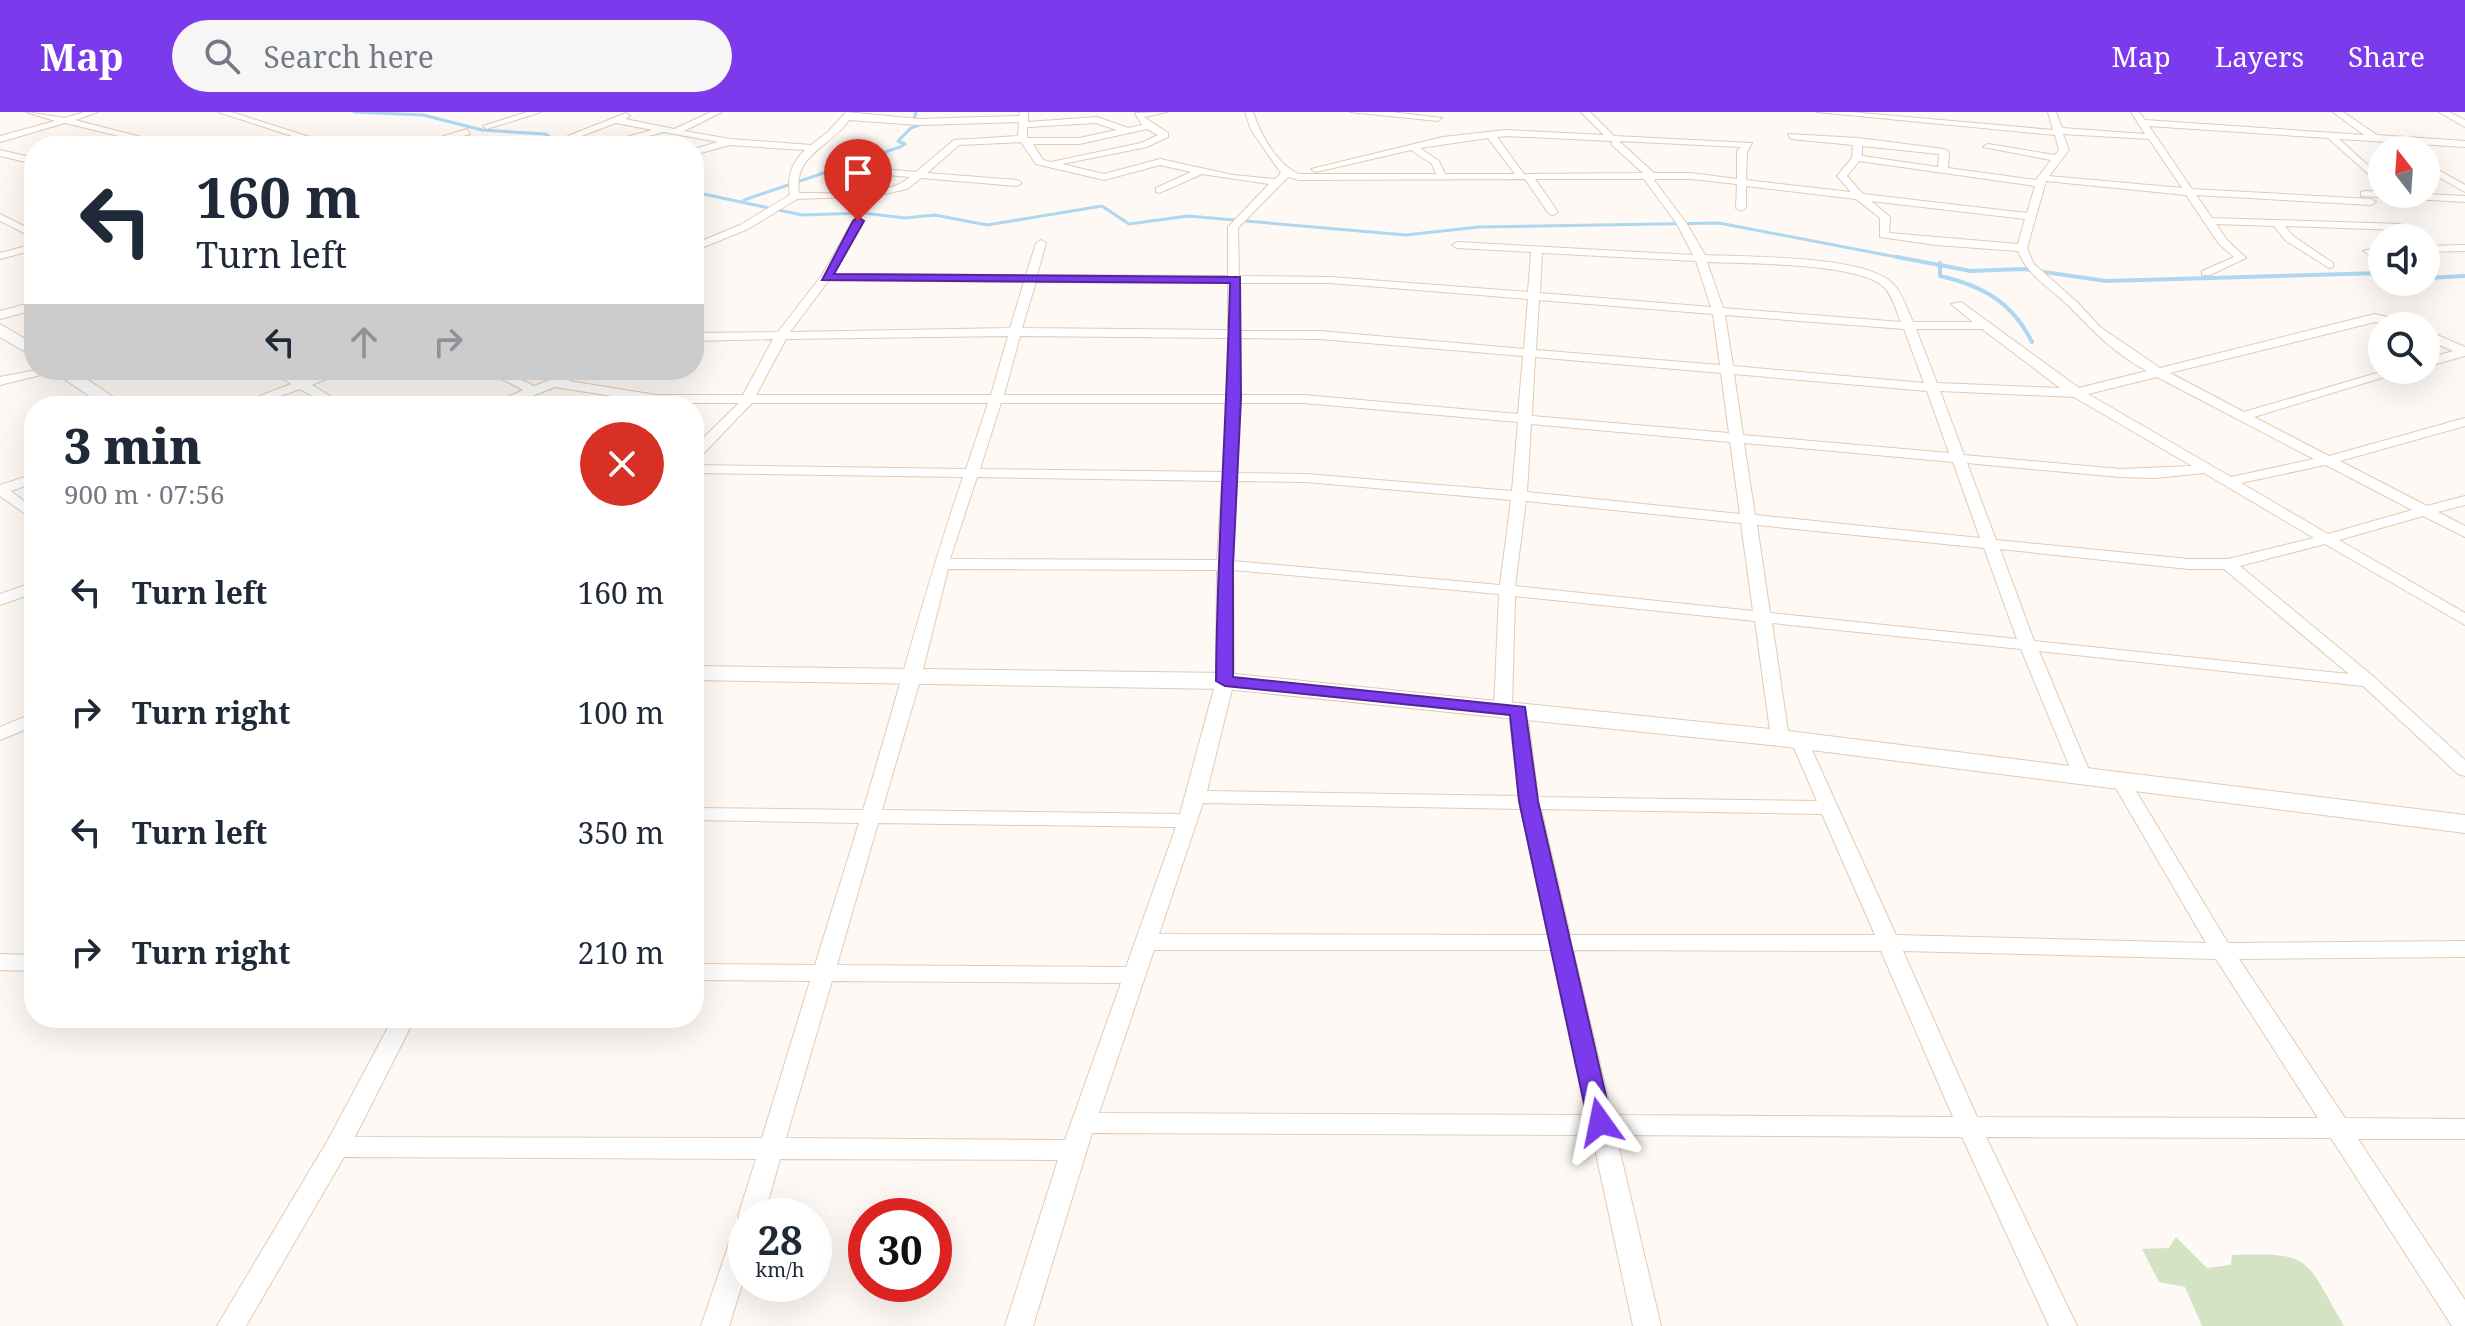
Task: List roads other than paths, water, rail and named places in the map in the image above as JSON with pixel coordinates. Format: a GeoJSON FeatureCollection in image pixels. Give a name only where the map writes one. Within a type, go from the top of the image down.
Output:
{"type":"FeatureCollection","features":[{"type":"Feature","properties":{"kind":"street"},"geometry":{"type":"LineString","coordinates":[[30,112],[130,136]]}},
{"type":"Feature","properties":{"kind":"street"},"geometry":{"type":"LineString","coordinates":[[0,139],[94,112]]}},
{"type":"Feature","properties":{"kind":"street"},"geometry":{"type":"LineString","coordinates":[[222,112],[300,136]]}},
{"type":"Feature","properties":{"kind":"street"},"geometry":{"type":"LineString","coordinates":[[487,126],[537,112]]}},
{"type":"Feature","properties":{"kind":"street"},"geometry":{"type":"LineString","coordinates":[[573,136],[635,112]]}},
{"type":"Feature","properties":{"kind":"street"},"geometry":{"type":"LineString","coordinates":[[678,130],[718,112]]}},
{"type":"Feature","properties":{"kind":"street"},"geometry":{"type":"LineString","coordinates":[[1045,165],[1144,145],[1165,135],[1148,126],[1138,115],[1163,112]]}},
{"type":"Feature","properties":{"kind":"street"},"geometry":{"type":"LineString","coordinates":[[1249,112],[1261,140],[1286,173],[1299,177],[1650,177],[1741,181],[2032,217]]}},
{"type":"Feature","properties":{"kind":"street"},"geometry":{"type":"LineString","coordinates":[[1354,112],[1437,115],[1443,140]]}},
{"type":"Feature","properties":{"kind":"street"},"geometry":{"type":"LineString","coordinates":[[1585,112],[1650,177],[1684,223],[1703,257],[1718,309],[1761,618],[1790,740],[1829,808],[1969,1126],[2063,1326]]}},
{"type":"Feature","properties":{"kind":"street"},"geometry":{"type":"LineString","coordinates":[[1821,112],[1885,114],[1917,127],[2154,137]]}},
{"type":"Feature","properties":{"kind":"street"},"geometry":{"type":"LineString","coordinates":[[2052,112],[2064,150],[2041,181],[2022,248],[2028,264],[2074,305],[2096,330],[2159,374],[2465,532]]}},
{"type":"Feature","properties":{"kind":"street"},"geometry":{"type":"LineString","coordinates":[[2123,112],[2136,112],[2188,192],[2212,221],[2223,242],[2241,258],[2206,273]]}},
{"type":"Feature","properties":{"kind":"street"},"geometry":{"type":"LineString","coordinates":[[2328,112],[2337,112],[2372,136]]}},
{"type":"Feature","properties":{"kind":"street"},"geometry":{"type":"LineString","coordinates":[[2443,112],[2465,124]]}},
{"type":"Feature","properties":{"kind":"street"},"geometry":{"type":"LineString","coordinates":[[795,196],[791,182],[798,159],[850,114],[919,122],[1097,120],[1128,130]]}},
{"type":"Feature","properties":{"kind":"street"},"geometry":{"type":"LineString","coordinates":[[1023,119],[1024,140],[1039,162],[1045,165],[1104,177],[1154,162],[1277,182]]}},
{"type":"Feature","properties":{"kind":"street"},"geometry":{"type":"LineString","coordinates":[[615,120],[730,142],[813,148]]}},
{"type":"Feature","properties":{"kind":"street"},"geometry":{"type":"LineString","coordinates":[[2143,123],[2368,137]]}},
{"type":"Feature","properties":{"kind":"street"},"geometry":{"type":"LineString","coordinates":[[704,244],[744,227],[795,196],[895,190],[916,177],[957,142],[1079,141],[1148,126]]}},
{"type":"Feature","properties":{"kind":"street"},"geometry":{"type":"LineString","coordinates":[[637,136],[667,128]]}},
{"type":"Feature","properties":{"kind":"street"},"geometry":{"type":"LineString","coordinates":[[453,136],[467,132]]}},
{"type":"Feature","properties":{"kind":"street"},"geometry":{"type":"LineString","coordinates":[[1019,1326],[1074,1150],[1196,797],[1225,681],[1225,565],[1234,398],[1236,279],[1233,227],[1238,219],[1286,173],[1443,140],[1546,132],[1612,139],[1749,145],[1742,151],[1741,181],[1744,190],[1741,208]]}},
{"type":"Feature","properties":{"kind":"street"},"geometry":{"type":"LineString","coordinates":[[1491,135],[1553,212]]}},
{"type":"Feature","properties":{"kind":"street"},"geometry":{"type":"LineString","coordinates":[[2330,135],[2368,170]]}},
{"type":"Feature","properties":{"kind":"street"},"geometry":{"type":"LineString","coordinates":[[1791,136],[1944,152],[1943,168]]}},
{"type":"Feature","properties":{"kind":"street"},"geometry":{"type":"LineString","coordinates":[[1858,141],[1857,158],[1842,176],[1861,198],[1885,217],[1884,235],[2022,248]]}},
{"type":"Feature","properties":{"kind":"street"},"geometry":{"type":"LineString","coordinates":[[704,149],[730,142]]}},
{"type":"Feature","properties":{"kind":"street"},"geometry":{"type":"LineString","coordinates":[[2440,142],[2465,144]]}},
{"type":"Feature","properties":{"kind":"street"},"geometry":{"type":"LineString","coordinates":[[1413,147],[1436,163],[1442,177]]}},
{"type":"Feature","properties":{"kind":"street"},"geometry":{"type":"LineString","coordinates":[[1988,147],[2059,159]]}},
{"type":"Feature","properties":{"kind":"street"},"geometry":{"type":"LineString","coordinates":[[0,153],[24,159]]}},
{"type":"Feature","properties":{"kind":"street"},"geometry":{"type":"LineString","coordinates":[[1857,158],[2041,181],[2368,202]]}},
{"type":"Feature","properties":{"kind":"street"},"geometry":{"type":"LineString","coordinates":[[849,169],[916,177],[1017,183]]}},
{"type":"Feature","properties":{"kind":"street"},"geometry":{"type":"LineString","coordinates":[[1159,190],[1201,171]]}},
{"type":"Feature","properties":{"kind":"street"},"geometry":{"type":"LineString","coordinates":[[2440,174],[2465,189]]}},
{"type":"Feature","properties":{"kind":"street"},"geometry":{"type":"LineString","coordinates":[[2440,198],[2465,199]]}},
{"type":"Feature","properties":{"kind":"street"},"geometry":{"type":"LineString","coordinates":[[2212,221],[2400,227],[2378,208]]}},
{"type":"Feature","properties":{"kind":"street"},"geometry":{"type":"LineString","coordinates":[[0,217],[24,230]]}},
{"type":"Feature","properties":{"kind":"street"},"geometry":{"type":"LineString","coordinates":[[704,445],[750,397],[783,333],[826,277],[858,221]]}},
{"type":"Feature","properties":{"kind":"street"},"geometry":{"type":"LineString","coordinates":[[2277,223],[2289,238],[2329,265]]}},
{"type":"Feature","properties":{"kind":"street"},"geometry":{"type":"LineString","coordinates":[[757,1198],[912,677],[941,564],[996,399],[1041,243]]}},
{"type":"Feature","properties":{"kind":"street"},"geometry":{"type":"LineString","coordinates":[[1457,245],[1703,257],[1830,267],[1876,277],[1889,286],[1909,326],[1929,387],[2028,646],[2082,775]]}},
{"type":"Feature","properties":{"kind":"street"},"geometry":{"type":"LineString","coordinates":[[2440,249],[2465,248]]}},
{"type":"Feature","properties":{"kind":"street"},"geometry":{"type":"LineString","coordinates":[[1537,249],[1536,296],[1519,496],[1507,590],[1510,710],[1559,942],[1647,1326]]}},
{"type":"Feature","properties":{"kind":"street"},"geometry":{"type":"LineString","coordinates":[[0,256],[24,250]]}},
{"type":"Feature","properties":{"kind":"street"},"geometry":{"type":"LineString","coordinates":[[826,277],[1330,280],[1909,326],[1984,325]]}},
{"type":"Feature","properties":{"kind":"street"},"geometry":{"type":"LineString","coordinates":[[1957,304],[2076,393],[2465,620]]}},
{"type":"Feature","properties":{"kind":"street"},"geometry":{"type":"LineString","coordinates":[[0,315],[24,309]]}},
{"type":"Feature","properties":{"kind":"street"},"geometry":{"type":"LineString","coordinates":[[704,337],[1013,332],[1320,335],[1929,387],[2076,393],[2368,320]]}},
{"type":"Feature","properties":{"kind":"street"},"geometry":{"type":"LineString","coordinates":[[0,329],[24,345]]}},
{"type":"Feature","properties":{"kind":"street"},"geometry":{"type":"LineString","coordinates":[[2440,340],[2465,352]]}},
{"type":"Feature","properties":{"kind":"street"},"geometry":{"type":"LineString","coordinates":[[2440,359],[2465,352]]}},
{"type":"Feature","properties":{"kind":"street"},"geometry":{"type":"LineString","coordinates":[[0,381],[24,376]]}},
{"type":"Feature","properties":{"kind":"street"},"geometry":{"type":"LineString","coordinates":[[74,380],[101,396]]}},
{"type":"Feature","properties":{"kind":"street"},"geometry":{"type":"LineString","coordinates":[[294,380],[322,396]]}},
{"type":"Feature","properties":{"kind":"street"},"geometry":{"type":"LineString","coordinates":[[268,396],[313,380]]}},
{"type":"Feature","properties":{"kind":"street"},"geometry":{"type":"LineString","coordinates":[[511,380],[534,391]]}},
{"type":"Feature","properties":{"kind":"street"},"geometry":{"type":"LineString","coordinates":[[521,396],[561,380]]}},
{"type":"Feature","properties":{"kind":"street"},"geometry":{"type":"LineString","coordinates":[[2240,417],[2368,380]]}},
{"type":"Feature","properties":{"kind":"street"},"geometry":{"type":"LineString","coordinates":[[554,383],[621,396]]}},
{"type":"Feature","properties":{"kind":"street"},"geometry":{"type":"LineString","coordinates":[[704,399],[1304,399],[1525,421],[2154,474],[2206,469]]}},
{"type":"Feature","properties":{"kind":"street"},"geometry":{"type":"LineString","coordinates":[[2227,482],[2325,461],[2465,422]]}},
{"type":"Feature","properties":{"kind":"street"},"geometry":{"type":"LineString","coordinates":[[704,469],[1306,478],[1519,496],[2189,564],[2228,564],[2465,500]]}},
{"type":"Feature","properties":{"kind":"street"},"geometry":{"type":"LineString","coordinates":[[1,490],[24,482]]}},
{"type":"Feature","properties":{"kind":"street"},"geometry":{"type":"LineString","coordinates":[[1,490],[24,508]]}},
{"type":"Feature","properties":{"kind":"street"},"geometry":{"type":"LineString","coordinates":[[941,564],[1225,565],[1507,590],[2368,681]]}},
{"type":"Feature","properties":{"kind":"street"},"geometry":{"type":"LineString","coordinates":[[2228,564],[2368,681],[2465,770]]}},
{"type":"Feature","properties":{"kind":"street"},"geometry":{"type":"LineString","coordinates":[[0,600],[24,591]]}},
{"type":"Feature","properties":{"kind":"street"},"geometry":{"type":"LineString","coordinates":[[704,673],[1225,681],[1790,740],[2119,778],[2465,824]]}},
{"type":"Feature","properties":{"kind":"street"},"geometry":{"type":"LineString","coordinates":[[2,727],[24,722]]}},
{"type":"Feature","properties":{"kind":"street"},"geometry":{"type":"LineString","coordinates":[[2119,778],[2222,951],[2465,1323]]}},
{"type":"Feature","properties":{"kind":"street"},"geometry":{"type":"LineString","coordinates":[[1196,797],[1829,808]]}},
{"type":"Feature","properties":{"kind":"street"},"geometry":{"type":"LineString","coordinates":[[704,814],[870,819],[1186,821]]}},
{"type":"Feature","properties":{"kind":"street"},"geometry":{"type":"LineString","coordinates":[[1146,942],[1888,943],[2222,951],[2465,949]]}},
{"type":"Feature","properties":{"kind":"street"},"geometry":{"type":"LineString","coordinates":[[0,962],[24,963]]}},
{"type":"Feature","properties":{"kind":"street"},"geometry":{"type":"LineString","coordinates":[[704,972],[1135,975]]}},
{"type":"Feature","properties":{"kind":"street"},"geometry":{"type":"LineString","coordinates":[[231,1326],[337,1147],[399,1028]]}},
{"type":"Feature","properties":{"kind":"street"},"geometry":{"type":"LineString","coordinates":[[1084,1123],[1600,1122],[2339,1131],[2465,1129]]}},
{"type":"Feature","properties":{"kind":"street"},"geometry":{"type":"LineString","coordinates":[[337,1147],[1074,1150]]}},
{"type":"Feature","properties":{"kind":"street"},"geometry":{"type":"LineString","coordinates":[[715,1326],[728,1287]]}},
{"type":"Feature","properties":{"kind":"waterway"},"geometry":{"type":"LineString","coordinates":[[354,112],[423,115],[482,130],[548,136]]}},
{"type":"Feature","properties":{"kind":"waterway"},"geometry":{"type":"LineString","coordinates":[[744,200],[900,147],[905,144],[898,141],[911,128],[922,124],[914,119],[916,112]]}},
{"type":"Feature","properties":{"kind":"waterway"},"geometry":{"type":"LineString","coordinates":[[704,194],[802,215],[863,213],[905,218],[935,215],[987,225],[1102,206],[1129,224],[1188,216],[1406,235],[1479,227],[1719,223],[1907,259]]}},
{"type":"Feature","properties":{"kind":"waterway"},"geometry":{"type":"LineString","coordinates":[[1897,257],[1940,265]]}},
{"type":"Feature","properties":{"kind":"waterway"},"geometry":{"type":"LineString","coordinates":[[1940,265],[1971,271],[2023,269],[2106,281],[2368,273]]}},
{"type":"Feature","properties":{"kind":"waterway"},"geometry":{"type":"LineString","coordinates":[[1940,265],[1940,276],[1970,285],[2005,306],[2032,342]]}},
{"type":"Feature","properties":{"kind":"waterway"},"geometry":{"type":"LineString","coordinates":[[2440,277],[2465,276]]}}]}
